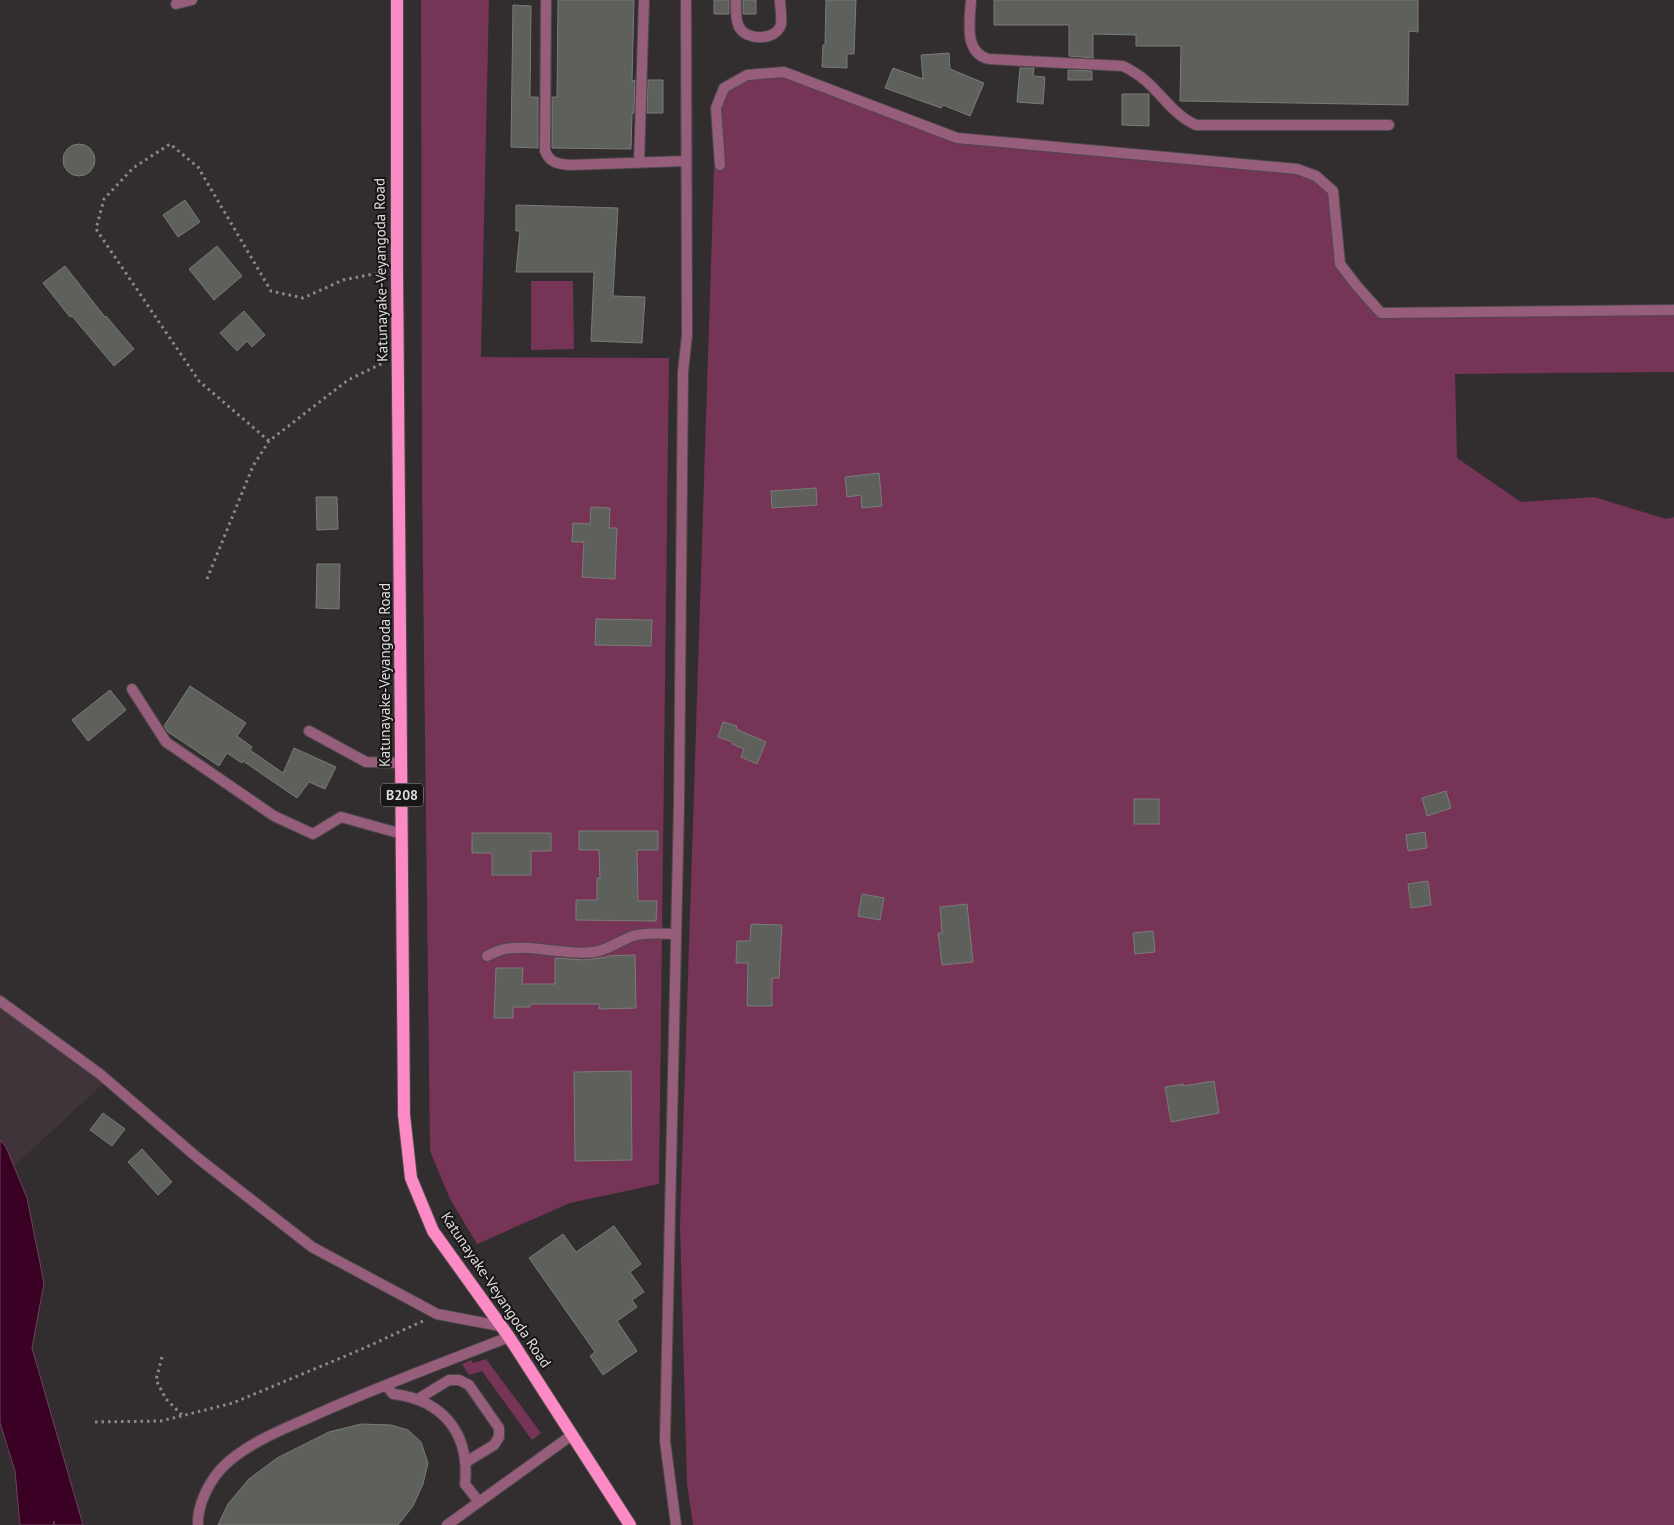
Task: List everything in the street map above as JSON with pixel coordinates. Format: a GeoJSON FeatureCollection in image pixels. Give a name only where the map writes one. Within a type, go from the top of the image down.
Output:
{"type":"FeatureCollection","features":[{"type":"Feature","properties":{"kind":"main road","name":"Katunayake-Veyangoda Road"},"geometry":{"type":"LineString","coordinates":[[397,0],[397,269],[404,1115],[411,1178],[433,1231],[509,1338],[630,1525]]}},
{"type":"Feature","properties":{"kind":"street"},"geometry":{"type":"LineString","coordinates":[[176,4],[192,0]]}},
{"type":"Feature","properties":{"kind":"street"},"geometry":{"type":"LineString","coordinates":[[546,0],[546,155],[556,164],[570,165],[686,160]]}},
{"type":"Feature","properties":{"kind":"street"},"geometry":{"type":"LineString","coordinates":[[639,163],[644,0]]}},
{"type":"Feature","properties":{"kind":"street"},"geometry":{"type":"LineString","coordinates":[[676,1525],[665,1441],[676,934],[683,372],[686,335],[686,0]]}},
{"type":"Feature","properties":{"kind":"street"},"geometry":{"type":"LineString","coordinates":[[736,0],[736,20],[739,28],[746,36],[765,37],[773,34],[781,24],[780,0]]}},
{"type":"Feature","properties":{"kind":"street"},"geometry":{"type":"LineString","coordinates":[[971,0],[970,39],[972,48],[980,56],[989,59],[1123,66],[1147,81],[1184,119],[1196,125],[1389,125]]}},
{"type":"Feature","properties":{"kind":"street"},"geometry":{"type":"LineString","coordinates":[[720,165],[716,108],[724,88],[747,75],[784,72],[957,138],[1297,170],[1316,176],[1333,191],[1340,264],[1356,286],[1381,313],[1674,310]]}},
{"type":"Feature","properties":{"kind":"street"},"geometry":{"type":"LineString","coordinates":[[132,689],[166,742],[274,816],[313,834],[341,817],[402,834]]}},
{"type":"Feature","properties":{"kind":"street"},"geometry":{"type":"LineString","coordinates":[[309,731],[366,762],[402,763]]}},
{"type":"Feature","properties":{"kind":"street"},"geometry":{"type":"LineString","coordinates":[[487,956],[503,949],[522,947],[584,953],[595,952],[606,950],[621,940],[636,935],[676,934]]}},
{"type":"Feature","properties":{"kind":"street"},"geometry":{"type":"LineString","coordinates":[[0,1001],[100,1074],[199,1160],[312,1247],[437,1314],[500,1326]]}},
{"type":"Feature","properties":{"kind":"street"},"geometry":{"type":"LineString","coordinates":[[198,1525],[197,1520],[205,1493],[220,1469],[243,1451],[267,1436],[343,1402],[509,1338]]}},
{"type":"Feature","properties":{"kind":"street"},"geometry":{"type":"LineString","coordinates":[[418,1399],[449,1380],[459,1380],[468,1386],[499,1428],[499,1437],[494,1445],[466,1462]]}},
{"type":"Feature","properties":{"kind":"street"},"geometry":{"type":"LineString","coordinates":[[386,1386],[393,1394],[418,1399],[432,1406],[450,1423],[462,1444],[466,1462],[465,1484],[479,1502]]}},
{"type":"Feature","properties":{"kind":"street"},"geometry":{"type":"LineString","coordinates":[[447,1525],[572,1436]]}},
{"type":"Feature","properties":{"kind":"path"},"geometry":{"type":"LineString","coordinates":[[270,441],[199,381],[179,353],[96,228],[104,199],[133,168],[170,144],[198,167],[271,291],[303,298],[343,280],[397,269]]}},
{"type":"Feature","properties":{"kind":"path"},"geometry":{"type":"LineString","coordinates":[[207,580],[253,466],[270,441],[348,380],[378,364],[398,359]]}},
{"type":"Feature","properties":{"kind":"path"},"geometry":{"type":"LineString","coordinates":[[95,1422],[161,1421],[233,1403],[362,1349],[437,1314]]}},
{"type":"Feature","properties":{"kind":"path"},"geometry":{"type":"LineString","coordinates":[[162,1357],[156,1380],[166,1399],[182,1415]]}},
{"type":"Feature","properties":{"kind":"shaded area"},"geometry":{"type":"Polygon","coordinates":[[[421,0],[489,0],[481,357],[669,358],[659,1184],[570,1203],[477,1244],[450,1199],[430,1151],[422,487],[421,0]]]}},
{"type":"Feature","properties":{"kind":"shaded area"},"geometry":{"type":"Polygon","coordinates":[[[784,72],[957,138],[1297,169],[1333,191],[1340,264],[1381,313],[1674,310],[1674,372],[1455,374],[1457,458],[1521,502],[1594,497],[1666,519],[1674,517],[1674,1525],[693,1525],[687,1484],[680,1225],[716,108],[724,88],[747,75],[784,72]]]}},
{"type":"Feature","properties":{"kind":"shaded area"},"geometry":{"type":"Polygon","coordinates":[[[531,281],[573,281],[574,349],[531,350],[531,281]]]}},
{"type":"Feature","properties":{"kind":"shaded area"},"geometry":{"type":"Polygon","coordinates":[[[0,1005],[104,1083],[0,1179],[0,1005]]]}},
{"type":"Feature","properties":{"kind":"shaded area"},"geometry":{"type":"Polygon","coordinates":[[[0,1140],[6,1147],[27,1198],[44,1283],[32,1348],[83,1525],[55,1525],[54,1521],[53,1525],[20,1525],[15,1471],[0,1423],[0,1140]]]}},
{"type":"Feature","properties":{"kind":"shaded area"},"geometry":{"type":"Polygon","coordinates":[[[486,1359],[541,1433],[532,1440],[482,1371],[469,1375],[462,1364],[471,1360],[473,1363],[486,1359]]]}},
{"type":"Feature","properties":{"kind":"building"},"geometry":{"type":"Polygon","coordinates":[[[558,0],[634,0],[632,81],[635,80],[631,149],[552,148],[552,97],[557,97],[558,0]]]}},
{"type":"Feature","properties":{"kind":"building"},"geometry":{"type":"Polygon","coordinates":[[[714,0],[729,0],[729,14],[714,14],[714,0]]]}},
{"type":"Feature","properties":{"kind":"building"},"geometry":{"type":"Polygon","coordinates":[[[743,0],[756,0],[756,14],[743,14],[743,0]]]}},
{"type":"Feature","properties":{"kind":"building"},"geometry":{"type":"Polygon","coordinates":[[[826,0],[856,0],[854,54],[847,54],[847,68],[822,67],[823,45],[825,45],[826,0]]]}},
{"type":"Feature","properties":{"kind":"building"},"geometry":{"type":"Polygon","coordinates":[[[994,0],[1418,0],[1418,32],[1409,31],[1408,105],[1180,101],[1181,46],[1136,46],[1136,35],[1093,34],[1093,58],[1069,56],[1069,25],[994,25],[994,0]]]}},
{"type":"Feature","properties":{"kind":"building"},"geometry":{"type":"Polygon","coordinates":[[[513,5],[531,6],[530,97],[538,97],[538,148],[511,147],[513,5]]]}},
{"type":"Feature","properties":{"kind":"building"},"geometry":{"type":"Polygon","coordinates":[[[949,53],[950,69],[984,83],[970,116],[943,105],[941,108],[885,88],[893,68],[923,79],[921,55],[949,53]]]}},
{"type":"Feature","properties":{"kind":"building"},"geometry":{"type":"Polygon","coordinates":[[[1020,68],[1034,68],[1033,76],[1045,77],[1043,104],[1017,102],[1020,68]]]}},
{"type":"Feature","properties":{"kind":"building"},"geometry":{"type":"Polygon","coordinates":[[[1068,70],[1092,71],[1092,80],[1068,80],[1068,70]]]}},
{"type":"Feature","properties":{"kind":"building"},"geometry":{"type":"Polygon","coordinates":[[[648,80],[663,80],[663,113],[647,113],[648,80]]]}},
{"type":"Feature","properties":{"kind":"building"},"geometry":{"type":"Polygon","coordinates":[[[1122,94],[1149,94],[1149,126],[1122,125],[1122,94]]]}},
{"type":"Feature","properties":{"kind":"building"},"geometry":{"type":"Polygon","coordinates":[[[79,144],[90,149],[95,160],[90,171],[79,176],[68,171],[63,160],[68,149],[79,144]]]}},
{"type":"Feature","properties":{"kind":"building"},"geometry":{"type":"Polygon","coordinates":[[[185,200],[200,222],[178,237],[163,215],[185,200]]]}},
{"type":"Feature","properties":{"kind":"building"},"geometry":{"type":"Polygon","coordinates":[[[516,205],[618,208],[613,296],[645,297],[642,343],[591,341],[594,272],[516,272],[520,231],[516,231],[516,205]]]}},
{"type":"Feature","properties":{"kind":"building"},"geometry":{"type":"Polygon","coordinates":[[[217,246],[242,276],[214,300],[189,269],[217,246]]]}},
{"type":"Feature","properties":{"kind":"building"},"geometry":{"type":"Polygon","coordinates":[[[65,266],[105,317],[134,349],[114,366],[72,316],[70,317],[43,283],[65,266]]]}},
{"type":"Feature","properties":{"kind":"building"},"geometry":{"type":"Polygon","coordinates":[[[244,311],[265,335],[252,347],[247,341],[237,351],[220,333],[244,311]]]}},
{"type":"Feature","properties":{"kind":"building"},"geometry":{"type":"Polygon","coordinates":[[[879,473],[882,506],[862,508],[861,495],[847,497],[845,477],[879,473]]]}},
{"type":"Feature","properties":{"kind":"building"},"geometry":{"type":"Polygon","coordinates":[[[816,488],[817,505],[772,508],[771,491],[816,488]]]}},
{"type":"Feature","properties":{"kind":"building"},"geometry":{"type":"Polygon","coordinates":[[[316,497],[337,497],[338,529],[317,530],[316,497]]]}},
{"type":"Feature","properties":{"kind":"building"},"geometry":{"type":"Polygon","coordinates":[[[591,507],[610,508],[609,528],[617,528],[615,579],[582,577],[584,542],[572,542],[573,523],[590,524],[591,507]]]}},
{"type":"Feature","properties":{"kind":"building"},"geometry":{"type":"Polygon","coordinates":[[[317,564],[340,564],[339,609],[316,608],[317,564]]]}},
{"type":"Feature","properties":{"kind":"building"},"geometry":{"type":"Polygon","coordinates":[[[596,619],[652,620],[651,646],[595,645],[596,619]]]}},
{"type":"Feature","properties":{"kind":"building"},"geometry":{"type":"Polygon","coordinates":[[[190,686],[246,723],[237,736],[252,747],[250,750],[283,773],[294,748],[336,767],[325,789],[309,782],[297,798],[243,761],[242,763],[227,753],[219,766],[168,732],[164,726],[190,686]]]}},
{"type":"Feature","properties":{"kind":"building"},"geometry":{"type":"Polygon","coordinates":[[[110,690],[126,710],[88,741],[72,720],[110,690]]]}},
{"type":"Feature","properties":{"kind":"building"},"geometry":{"type":"Polygon","coordinates":[[[723,722],[737,726],[736,729],[766,742],[757,764],[741,757],[744,749],[732,744],[733,742],[718,737],[723,722]]]}},
{"type":"Feature","properties":{"kind":"building"},"geometry":{"type":"Polygon","coordinates":[[[1446,791],[1451,808],[1427,816],[1422,798],[1446,791]]]}},
{"type":"Feature","properties":{"kind":"building"},"geometry":{"type":"Polygon","coordinates":[[[1134,799],[1159,799],[1159,824],[1134,824],[1134,799]]]}},
{"type":"Feature","properties":{"kind":"building"},"geometry":{"type":"Polygon","coordinates":[[[579,831],[658,831],[658,850],[637,850],[638,901],[657,901],[656,921],[576,920],[576,900],[597,900],[597,878],[600,878],[599,850],[579,850],[579,831]]]}},
{"type":"Feature","properties":{"kind":"building"},"geometry":{"type":"Polygon","coordinates":[[[1425,832],[1427,848],[1408,851],[1406,835],[1425,832]]]}},
{"type":"Feature","properties":{"kind":"building"},"geometry":{"type":"Polygon","coordinates":[[[472,833],[551,833],[551,851],[531,851],[531,875],[492,875],[492,853],[472,853],[472,833]]]}},
{"type":"Feature","properties":{"kind":"building"},"geometry":{"type":"Polygon","coordinates":[[[1428,881],[1431,905],[1411,908],[1408,884],[1428,881]]]}},
{"type":"Feature","properties":{"kind":"building"},"geometry":{"type":"Polygon","coordinates":[[[862,894],[884,898],[880,920],[858,916],[862,894]]]}},
{"type":"Feature","properties":{"kind":"building"},"geometry":{"type":"Polygon","coordinates":[[[967,904],[973,962],[942,965],[938,933],[942,933],[940,907],[967,904]]]}},
{"type":"Feature","properties":{"kind":"building"},"geometry":{"type":"Polygon","coordinates":[[[751,924],[782,925],[779,978],[772,978],[772,1006],[747,1006],[748,963],[736,963],[737,941],[750,941],[751,924]]]}},
{"type":"Feature","properties":{"kind":"building"},"geometry":{"type":"Polygon","coordinates":[[[1153,931],[1155,952],[1135,954],[1133,933],[1153,931]]]}},
{"type":"Feature","properties":{"kind":"building"},"geometry":{"type":"Polygon","coordinates":[[[635,955],[636,1008],[599,1009],[599,1004],[530,1004],[530,1007],[513,1007],[513,1018],[494,1018],[496,968],[523,968],[522,984],[555,984],[555,958],[584,960],[607,956],[635,955]]]}},
{"type":"Feature","properties":{"kind":"building"},"geometry":{"type":"Polygon","coordinates":[[[631,1071],[632,1160],[575,1161],[574,1072],[631,1071]]]}},
{"type":"Feature","properties":{"kind":"building"},"geometry":{"type":"Polygon","coordinates":[[[1214,1081],[1219,1113],[1171,1122],[1165,1087],[1214,1081]]]}},
{"type":"Feature","properties":{"kind":"building"},"geometry":{"type":"Polygon","coordinates":[[[103,1113],[125,1129],[112,1146],[90,1130],[103,1113]]]}},
{"type":"Feature","properties":{"kind":"building"},"geometry":{"type":"Polygon","coordinates":[[[142,1149],[172,1182],[158,1195],[128,1162],[142,1149]]]}},
{"type":"Feature","properties":{"kind":"building"},"geometry":{"type":"Polygon","coordinates":[[[614,1226],[641,1264],[630,1272],[644,1292],[632,1300],[637,1307],[617,1321],[637,1351],[603,1375],[590,1356],[595,1352],[529,1258],[563,1234],[576,1252],[614,1226]]]}},
{"type":"Feature","properties":{"kind":"building"},"geometry":{"type":"Polygon","coordinates":[[[361,1424],[391,1425],[408,1430],[421,1442],[428,1463],[423,1484],[413,1506],[398,1525],[218,1525],[228,1504],[249,1479],[277,1458],[329,1432],[361,1424]]]}}]}
